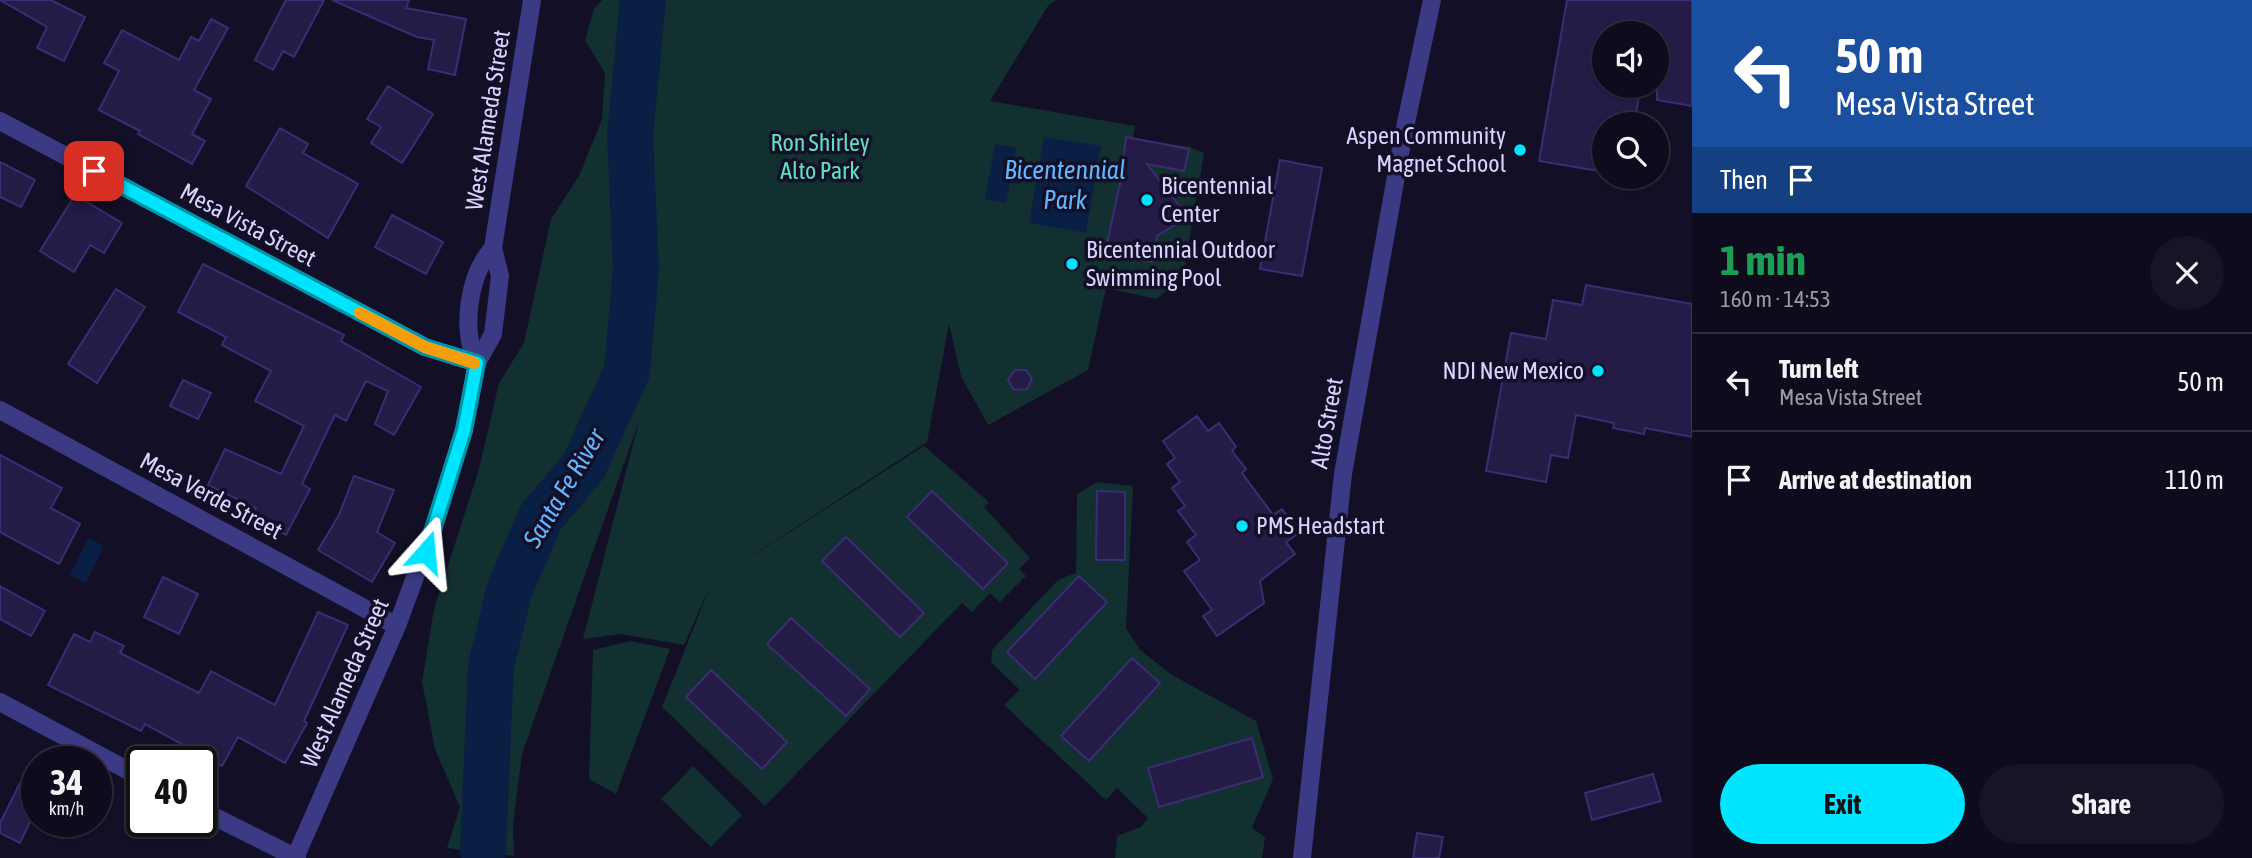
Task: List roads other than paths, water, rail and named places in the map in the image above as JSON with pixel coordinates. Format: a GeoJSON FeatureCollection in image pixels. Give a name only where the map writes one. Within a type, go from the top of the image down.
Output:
{"type":"FeatureCollection","features":[{"type":"Feature","properties":{"kind":"street","name":"West Alameda Street"},"geometry":{"type":"LineString","coordinates":[[296,858],[397,626],[456,457],[477,363],[493,334],[500,276],[493,248],[532,0]]}},
{"type":"Feature","properties":{"kind":"street","name":"Alto Street"},"geometry":{"type":"LineString","coordinates":[[1302,858],[1343,474],[1403,137],[1432,0]]}},
{"type":"Feature","properties":{"kind":"street","name":"Mesa Vista Street"},"geometry":{"type":"LineString","coordinates":[[0,121],[425,347],[477,363]]}},
{"type":"Feature","properties":{"kind":"street","name":"West Alameda Street"},"geometry":{"type":"LineString","coordinates":[[477,363],[468,341],[476,275],[493,248]]}},
{"type":"Feature","properties":{"kind":"street","name":"Mesa Verde Street"},"geometry":{"type":"LineString","coordinates":[[0,410],[397,626]]}},
{"type":"Feature","properties":{"kind":"street"},"geometry":{"type":"LineString","coordinates":[[0,702],[126,769]]}},
{"type":"Feature","properties":{"kind":"street"},"geometry":{"type":"LineString","coordinates":[[217,818],[296,858]]}},
{"type":"Feature","properties":{"kind":"water","name":"Bicentennial Park"},"geometry":{"type":"Polygon","coordinates":[[[1044,137],[1101,146],[1086,233],[1029,223],[1044,137]]]}},
{"type":"Feature","properties":{"kind":"water"},"geometry":{"type":"Polygon","coordinates":[[[995,144],[1016,148],[1013,167],[1022,169],[1020,184],[1010,183],[1006,203],[985,199],[995,144]]]}},
{"type":"Feature","properties":{"kind":"water"},"geometry":{"type":"Polygon","coordinates":[[[88,538],[104,546],[86,583],[70,575],[88,538]]]}},
{"type":"Feature","properties":{"kind":"waterway","name":"Santa Fe River"},"geometry":{"type":"LineString","coordinates":[[483,850],[491,666],[510,588],[541,517],[584,466],[627,371],[636,269],[630,135],[643,0]]}},
{"type":"Feature","properties":{"kind":"place","name":"Aspen Community Magnet School"},"geometry":{"type":"Point","coordinates":[1520,150]}},
{"type":"Feature","properties":{"kind":"place","name":"Bicentennial Center"},"geometry":{"type":"Point","coordinates":[1147,200]}},
{"type":"Feature","properties":{"kind":"place","name":"Bicentennial Outdoor Swimming Pool"},"geometry":{"type":"Point","coordinates":[1072,264]}},
{"type":"Feature","properties":{"kind":"place","name":"NDI New Mexico"},"geometry":{"type":"Point","coordinates":[1598,371]}},
{"type":"Feature","properties":{"kind":"place","name":"PMS Headstart"},"geometry":{"type":"Point","coordinates":[1242,526]}},
{"type":"Feature","properties":{"kind":"park label","name":"Ron Shirley Alto Park"},"geometry":{"type":"Point","coordinates":[820,157]}}]}
